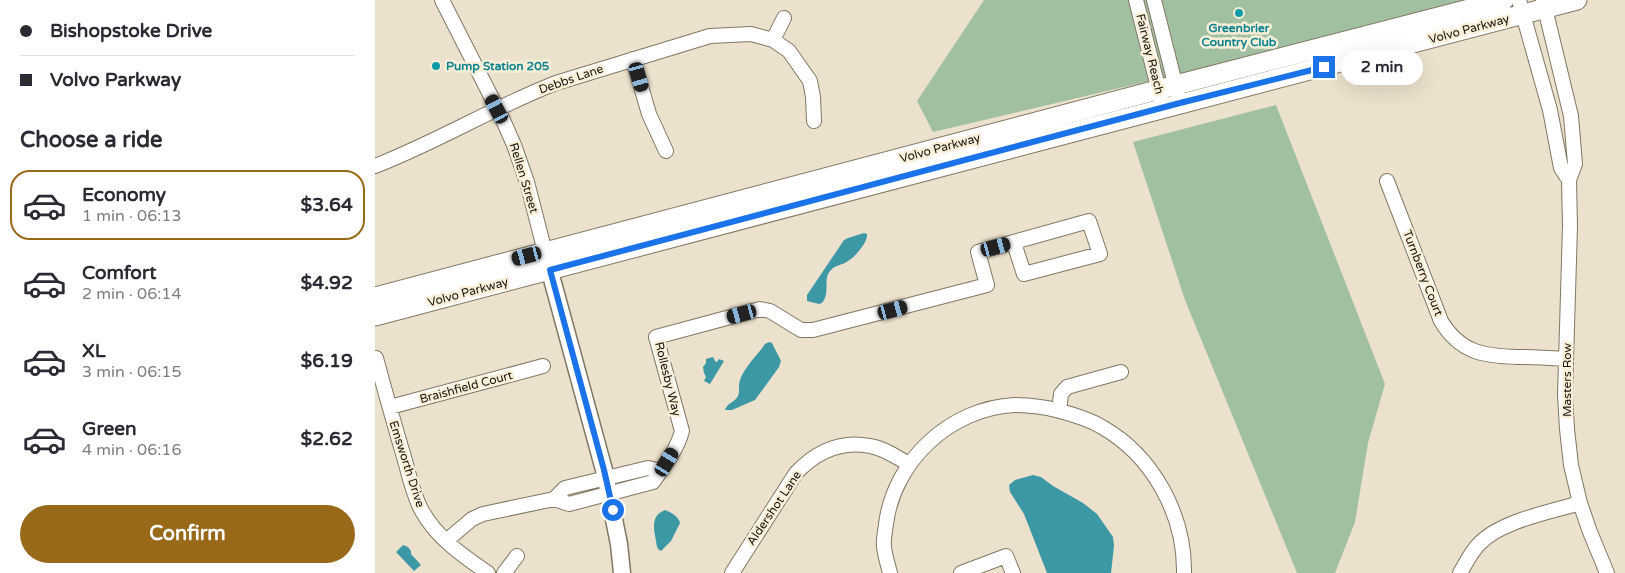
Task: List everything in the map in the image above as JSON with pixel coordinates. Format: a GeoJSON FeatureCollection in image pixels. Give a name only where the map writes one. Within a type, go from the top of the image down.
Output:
{"type":"FeatureCollection","features":[{"type":"Feature","properties":{"kind":"main road","name":"Volvo Parkway"},"geometry":{"type":"LineString","coordinates":[[375,316],[550,270],[1504,0]]}},
{"type":"Feature","properties":{"kind":"main road","name":"Volvo Parkway"},"geometry":{"type":"LineString","coordinates":[[375,297],[545,252],[1522,7],[1577,0]]}},
{"type":"Feature","properties":{"kind":"street","name":"Rellen Street"},"geometry":{"type":"LineString","coordinates":[[442,0],[515,145],[545,252]]}},
{"type":"Feature","properties":{"kind":"street","name":"Fairway Reach"},"geometry":{"type":"LineString","coordinates":[[1136,0],[1169,96]]}},
{"type":"Feature","properties":{"kind":"street","name":"Fairway Reach"},"geometry":{"type":"LineString","coordinates":[[1154,0],[1169,96]]}},
{"type":"Feature","properties":{"kind":"street","name":"Masters Row"},"geometry":{"type":"LineString","coordinates":[[1543,4],[1571,116],[1575,164],[1569,180],[1570,226],[1565,395],[1567,429],[1571,464],[1580,503],[1607,573]]}},
{"type":"Feature","properties":{"kind":"street","name":"Masters Row"},"geometry":{"type":"LineString","coordinates":[[1522,7],[1550,110],[1561,168],[1569,180]]}},
{"type":"Feature","properties":{"kind":"street"},"geometry":{"type":"LineString","coordinates":[[773,40],[784,18]]}},
{"type":"Feature","properties":{"kind":"street","name":"Debbs Lane"},"geometry":{"type":"LineString","coordinates":[[375,166],[427,144],[497,109],[556,83],[710,36],[751,34],[773,40],[789,51],[809,81],[813,97],[814,120]]}},
{"type":"Feature","properties":{"kind":"street"},"geometry":{"type":"LineString","coordinates":[[633,59],[649,114],[666,151]]}},
{"type":"Feature","properties":{"kind":"street","name":"Turnberry Court"},"geometry":{"type":"LineString","coordinates":[[1387,181],[1441,321],[1454,338],[1470,350],[1490,356],[1566,358]]}},
{"type":"Feature","properties":{"kind":"street","name":"Rollesby Way"},"geometry":{"type":"LineString","coordinates":[[446,541],[472,519],[483,514],[554,498],[569,504],[607,486],[653,482],[679,443],[682,431],[656,338],[760,309],[770,311],[801,330],[813,330],[968,290],[987,284],[978,252],[1013,242],[1089,221],[1100,254],[1024,274],[1013,242]]}},
{"type":"Feature","properties":{"kind":"street"},"geometry":{"type":"LineString","coordinates":[[545,252],[607,486],[621,551],[622,573]]}},
{"type":"Feature","properties":{"kind":"street","name":"Emsworth Drive"},"geometry":{"type":"LineString","coordinates":[[376,358],[411,484],[421,510],[432,526],[463,557],[488,573]]}},
{"type":"Feature","properties":{"kind":"street","name":"Braishfield Court"},"geometry":{"type":"LineString","coordinates":[[390,407],[543,366]]}},
{"type":"Feature","properties":{"kind":"street"},"geometry":{"type":"LineString","coordinates":[[1059,411],[1061,394],[1067,388],[1121,372]]}},
{"type":"Feature","properties":{"kind":"street"},"geometry":{"type":"LineString","coordinates":[[890,573],[884,547],[887,516],[895,490],[909,464],[933,438],[962,420],[996,408],[1015,406],[1047,407],[1084,418],[1117,436],[1157,479],[1167,497],[1176,522],[1182,549],[1183,573]]}},
{"type":"Feature","properties":{"kind":"street","name":"Aldershot Lane"},"geometry":{"type":"LineString","coordinates":[[731,573],[796,473],[808,460],[823,452],[842,446],[859,444],[883,450],[909,464]]}},
{"type":"Feature","properties":{"kind":"street"},"geometry":{"type":"LineString","coordinates":[[1460,573],[1480,542],[1495,531],[1513,523],[1580,503]]}},
{"type":"Feature","properties":{"kind":"street"},"geometry":{"type":"LineString","coordinates":[[504,573],[517,556]]}},
{"type":"Feature","properties":{"kind":"street"},"geometry":{"type":"LineString","coordinates":[[961,573],[1006,556],[1013,573]]}},
{"type":"Feature","properties":{"kind":"green space","name":"Greenbrier Country Club"},"geometry":{"type":"Polygon","coordinates":[[[984,0],[1469,0],[1200,69],[933,132],[917,101],[984,0]]]}},
{"type":"Feature","properties":{"kind":"green space"},"geometry":{"type":"Polygon","coordinates":[[[1276,105],[1385,384],[1368,443],[1355,522],[1335,573],[1297,573],[1185,300],[1133,142],[1276,105]]]}},
{"type":"Feature","properties":{"kind":"water"},"geometry":{"type":"Polygon","coordinates":[[[864,233],[867,234],[867,237],[857,253],[851,259],[833,268],[828,274],[825,299],[822,303],[807,301],[807,295],[844,240],[864,233]]]}},
{"type":"Feature","properties":{"kind":"water"},"geometry":{"type":"Polygon","coordinates":[[[772,343],[781,361],[779,367],[755,400],[732,410],[725,410],[738,396],[739,382],[744,371],[765,344],[772,343]]]}},
{"type":"Feature","properties":{"kind":"water"},"geometry":{"type":"Polygon","coordinates":[[[713,357],[717,362],[719,359],[724,361],[710,384],[704,381],[706,377],[703,367],[706,359],[713,357]]]}},
{"type":"Feature","properties":{"kind":"water"},"geometry":{"type":"Polygon","coordinates":[[[1033,475],[1041,477],[1097,514],[1113,537],[1111,573],[1047,573],[1024,514],[1010,492],[1009,485],[1015,480],[1033,475]]]}},
{"type":"Feature","properties":{"kind":"water"},"geometry":{"type":"Polygon","coordinates":[[[665,510],[674,515],[680,523],[671,541],[661,551],[657,546],[654,523],[657,516],[665,510]]]}},
{"type":"Feature","properties":{"kind":"water"},"geometry":{"type":"Polygon","coordinates":[[[403,545],[408,547],[411,554],[421,565],[414,571],[396,552],[403,545]]]}},
{"type":"Feature","properties":{"kind":"place","name":"Greenbrier Country Club"},"geometry":{"type":"Point","coordinates":[1239,13]}},
{"type":"Feature","properties":{"kind":"place","name":"Pump Station 205"},"geometry":{"type":"Point","coordinates":[436,66]}},
{"type":"Feature","properties":{"kind":"route"},"geometry":{"type":"LineString","coordinates":[[613,510],[550,270],[1180,103],[1324,67]]}}]}
